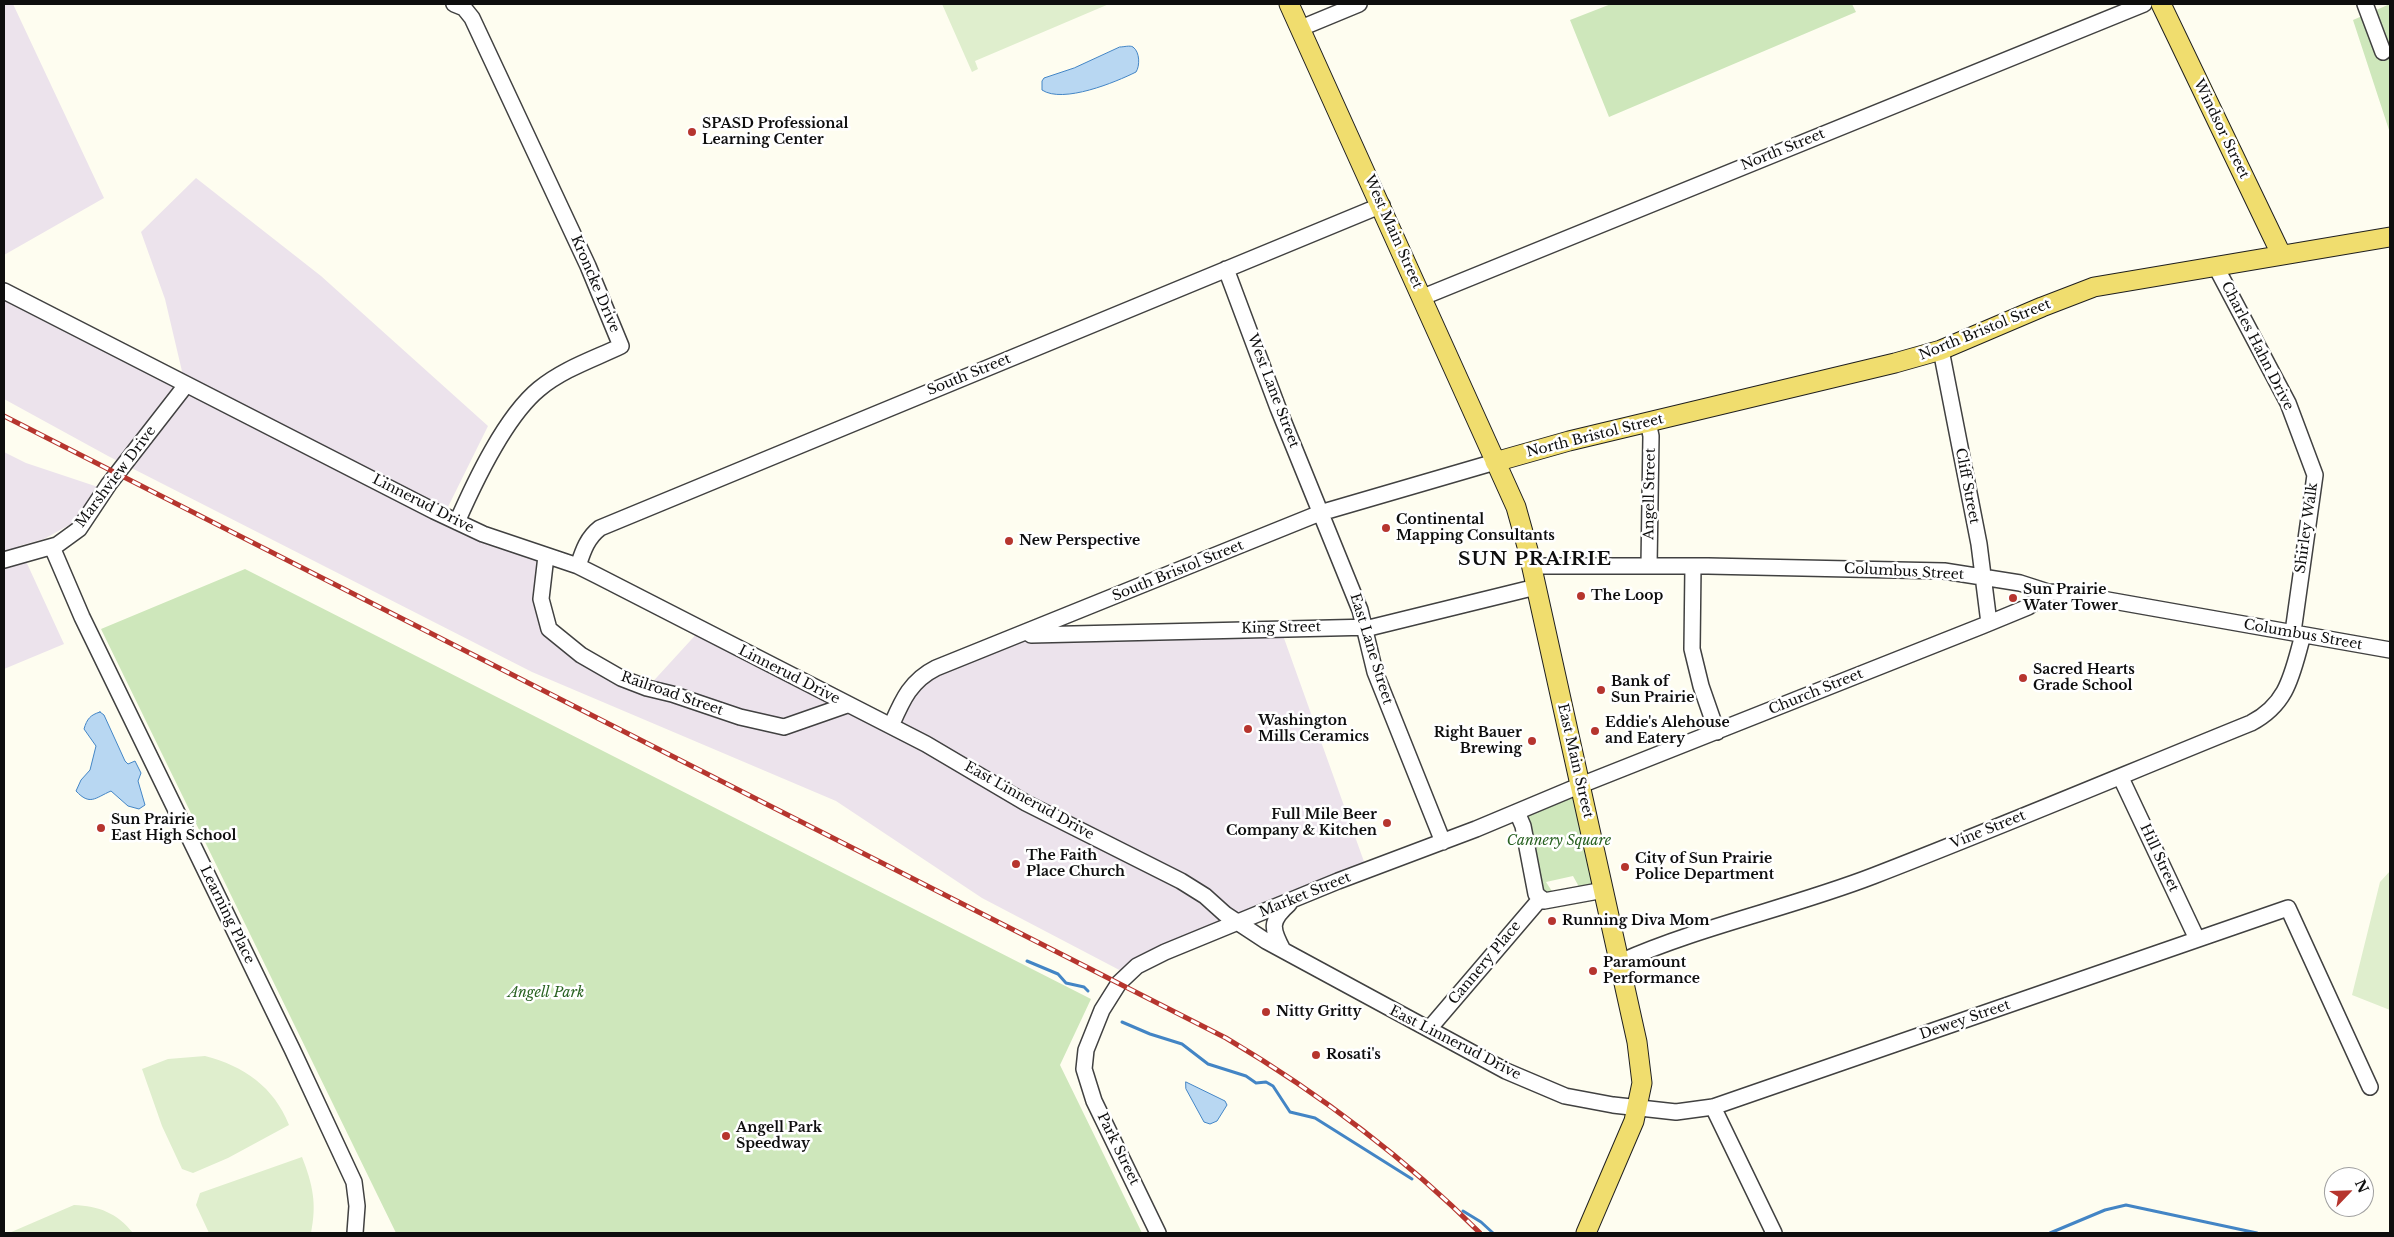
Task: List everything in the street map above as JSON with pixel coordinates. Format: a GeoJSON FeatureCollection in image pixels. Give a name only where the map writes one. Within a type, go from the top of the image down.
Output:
{"type":"FeatureCollection","features":[{"type":"Feature","properties":{"kind":"main road","name":"West Main Street"},"geometry":{"type":"LineString","coordinates":[[1289,4],[1382,205],[1495,462]]}},
{"type":"Feature","properties":{"kind":"main road","name":"Windsor Street"},"geometry":{"type":"LineString","coordinates":[[2161,4],[2281,254]]}},
{"type":"Feature","properties":{"kind":"main road"},"geometry":{"type":"LineString","coordinates":[[2253,260],[2260,240],[2261,220],[2259,207]]}},
{"type":"Feature","properties":{"kind":"main road","name":"North Bristol Street"},"geometry":{"type":"LineString","coordinates":[[1495,462],[1648,422],[1812,384],[1941,350],[2042,306],[2094,287],[2390,237]]}},
{"type":"Feature","properties":{"kind":"main road","name":"East Main Street"},"geometry":{"type":"LineString","coordinates":[[1495,462],[1516,507],[1536,587],[1581,785],[1597,891],[1620,962],[1637,1042],[1642,1083],[1638,1107],[1622,1153],[1586,1233]]}},
{"type":"Feature","properties":{"kind":"street","name":"Kroncke Drive"},"geometry":{"type":"LineString","coordinates":[[454,4],[464,8],[472,18],[588,266],[621,346],[566,371],[545,384],[529,398],[506,427],[457,522]]}},
{"type":"Feature","properties":{"kind":"street"},"geometry":{"type":"LineString","coordinates":[[1301,28],[1359,4]]}},
{"type":"Feature","properties":{"kind":"street","name":"North Street"},"geometry":{"type":"LineString","coordinates":[[1422,297],[2144,4]]}},
{"type":"Feature","properties":{"kind":"street"},"geometry":{"type":"LineString","coordinates":[[2365,4],[2383,52]]}},
{"type":"Feature","properties":{"kind":"street","name":"South Street"},"geometry":{"type":"LineString","coordinates":[[578,566],[586,542],[591,534],[600,528],[1382,205]]}},
{"type":"Feature","properties":{"kind":"street","name":"Charles Hahn Drive"},"geometry":{"type":"LineString","coordinates":[[2216,267],[2288,403],[2296,426]]}},
{"type":"Feature","properties":{"kind":"street","name":"West Lane Street"},"geometry":{"type":"LineString","coordinates":[[1226,270],[1320,513]]}},
{"type":"Feature","properties":{"kind":"street","name":"Linnerud Drive"},"geometry":{"type":"LineString","coordinates":[[4,291],[457,522],[483,534],[578,566],[847,705]]}},
{"type":"Feature","properties":{"kind":"street","name":"Cliff Street"},"geometry":{"type":"LineString","coordinates":[[1941,350],[1978,540],[1989,623]]}},
{"type":"Feature","properties":{"kind":"street","name":"Marshview Drive"},"geometry":{"type":"LineString","coordinates":[[4,560],[52,547],[78,529],[109,484],[186,385]]}},
{"type":"Feature","properties":{"kind":"street","name":"Angell Street"},"geometry":{"type":"LineString","coordinates":[[1648,422],[1651,436],[1649,566]]}},
{"type":"Feature","properties":{"kind":"street","name":"Shirley Walk"},"geometry":{"type":"LineString","coordinates":[[2296,426],[2315,475],[2298,633]]}},
{"type":"Feature","properties":{"kind":"street","name":"South Bristol Street"},"geometry":{"type":"LineString","coordinates":[[891,726],[908,690],[924,674],[1320,513],[1495,462]]}},
{"type":"Feature","properties":{"kind":"street","name":"East Lane Street"},"geometry":{"type":"LineString","coordinates":[[1320,513],[1327,526],[1365,627],[1378,680],[1443,842]]}},
{"type":"Feature","properties":{"kind":"street","name":"Learning Place"},"geometry":{"type":"LineString","coordinates":[[52,547],[96,647],[292,1049],[354,1182],[357,1206],[355,1233]]}},
{"type":"Feature","properties":{"kind":"street","name":"Railroad Street"},"geometry":{"type":"LineString","coordinates":[[546,556],[541,600],[549,629],[581,655],[621,678],[740,717],[784,727],[847,705]]}},
{"type":"Feature","properties":{"kind":"street","name":"Columbus Street"},"geometry":{"type":"LineString","coordinates":[[1531,566],[1693,566],[1944,571],[2020,583],[2048,592],[2068,593],[2390,650]]}},
{"type":"Feature","properties":{"kind":"street"},"geometry":{"type":"LineString","coordinates":[[1693,566],[1692,649],[1698,678],[1717,732]]}},
{"type":"Feature","properties":{"kind":"street","name":"King Street"},"geometry":{"type":"LineString","coordinates":[[1022,635],[1365,627],[1536,587]]}},
{"type":"Feature","properties":{"kind":"street","name":"Church Street"},"geometry":{"type":"LineString","coordinates":[[1581,785],[1989,623],[2028,606],[2048,592]]}},
{"type":"Feature","properties":{"kind":"street","name":"Vine Street"},"geometry":{"type":"LineString","coordinates":[[1620,962],[1682,939],[1872,876],[2121,778],[2251,723],[2270,712],[2284,693],[2298,633]]}},
{"type":"Feature","properties":{"kind":"street","name":"East Linnerud Drive"},"geometry":{"type":"LineString","coordinates":[[847,705],[959,762],[1026,803],[1181,881],[1205,896],[1221,911],[1283,950],[1506,1071],[1565,1096],[1613,1105],[1638,1107]]}},
{"type":"Feature","properties":{"kind":"street","name":"Hill Street"},"geometry":{"type":"LineString","coordinates":[[2121,778],[2197,939]]}},
{"type":"Feature","properties":{"kind":"street","name":"Market Street"},"geometry":{"type":"LineString","coordinates":[[1084,1063],[1088,1043],[1112,992],[1127,974],[1158,955],[1581,785]]}},
{"type":"Feature","properties":{"kind":"street"},"geometry":{"type":"LineString","coordinates":[[1517,812],[1523,826],[1536,894],[1544,899],[1597,891]]}},
{"type":"Feature","properties":{"kind":"street"},"geometry":{"type":"LineString","coordinates":[[1283,950],[1275,935],[1275,919],[1294,899]]}},
{"type":"Feature","properties":{"kind":"street","name":"Cannery Place"},"geometry":{"type":"LineString","coordinates":[[1429,1029],[1544,899]]}},
{"type":"Feature","properties":{"kind":"street","name":"Dewey Street"},"geometry":{"type":"LineString","coordinates":[[1638,1107],[1676,1112],[1713,1107],[2288,908],[2370,1087]]}},
{"type":"Feature","properties":{"kind":"street","name":"Park Street"},"geometry":{"type":"LineString","coordinates":[[1084,1063],[1085,1076],[1094,1101],[1158,1233]]}},
{"type":"Feature","properties":{"kind":"street"},"geometry":{"type":"LineString","coordinates":[[1713,1107],[1774,1233]]}},
{"type":"Feature","properties":{"kind":"shaded area"},"geometry":{"type":"Polygon","coordinates":[[[4,4],[13,4],[104,198],[4,255],[4,4]]]}},
{"type":"Feature","properties":{"kind":"shaded area"},"geometry":{"type":"Polygon","coordinates":[[[196,178],[321,276],[488,426],[444,515],[546,556],[549,629],[647,688],[701,629],[891,726],[915,682],[1022,635],[1280,627],[1367,870],[1127,974],[982,898],[836,801],[532,672],[108,456],[4,399],[4,291],[185,384],[165,299],[141,232],[196,178]]]}},
{"type":"Feature","properties":{"kind":"shaded area"},"geometry":{"type":"Polygon","coordinates":[[[4,452],[26,463],[98,487],[82,512],[71,524],[44,539],[19,546],[64,644],[4,669],[4,452]]]}},
{"type":"Feature","properties":{"kind":"green space"},"geometry":{"type":"Polygon","coordinates":[[[942,4],[1109,4],[975,61],[978,69],[972,72],[942,4]]]}},
{"type":"Feature","properties":{"kind":"green space"},"geometry":{"type":"Polygon","coordinates":[[[1611,4],[1852,4],[1856,12],[1609,117],[1570,20],[1611,4]]]}},
{"type":"Feature","properties":{"kind":"green space"},"geometry":{"type":"Polygon","coordinates":[[[2390,4],[2390,133],[2353,20],[2390,4]]]}},
{"type":"Feature","properties":{"kind":"green space","name":"Angell Park"},"geometry":{"type":"Polygon","coordinates":[[[245,569],[1091,999],[1060,1065],[1142,1233],[396,1233],[101,629],[245,569]]]}},
{"type":"Feature","properties":{"kind":"green space","name":"Cannery Square"},"geometry":{"type":"Polygon","coordinates":[[[1581,785],[1604,890],[1583,894],[1573,876],[1546,882],[1557,899],[1544,901],[1517,812],[1581,785]]]}},
{"type":"Feature","properties":{"kind":"green space"},"geometry":{"type":"Polygon","coordinates":[[[2390,871],[2390,1010],[2352,995],[2380,882],[2390,871]]]}},
{"type":"Feature","properties":{"kind":"green space"},"geometry":{"type":"Polygon","coordinates":[[[205,1056],[245,1072],[256,1080],[275,1100],[289,1125],[228,1158],[193,1173],[182,1169],[162,1126],[142,1069],[168,1059],[205,1056]]]}},
{"type":"Feature","properties":{"kind":"green space"},"geometry":{"type":"Polygon","coordinates":[[[302,1157],[313,1195],[314,1213],[311,1233],[209,1233],[196,1205],[200,1193],[302,1157]]]}},
{"type":"Feature","properties":{"kind":"green space"},"geometry":{"type":"Polygon","coordinates":[[[74,1205],[92,1207],[107,1212],[121,1220],[133,1233],[9,1233],[74,1205]]]}},
{"type":"Feature","properties":{"kind":"water"},"geometry":{"type":"Polygon","coordinates":[[[1130,46],[1137,52],[1139,59],[1136,72],[1103,86],[1076,93],[1051,94],[1042,90],[1044,78],[1074,68],[1120,47],[1130,46]]]}},
{"type":"Feature","properties":{"kind":"water"},"geometry":{"type":"Polygon","coordinates":[[[100,712],[104,715],[125,761],[128,764],[135,761],[141,773],[138,781],[145,805],[139,809],[128,806],[111,791],[97,798],[89,799],[81,796],[76,791],[81,780],[90,770],[96,746],[84,729],[89,718],[100,712]]]}},
{"type":"Feature","properties":{"kind":"water"},"geometry":{"type":"Polygon","coordinates":[[[1186,1082],[1225,1101],[1227,1105],[1217,1121],[1210,1124],[1204,1122],[1186,1089],[1186,1082]]]}},
{"type":"Feature","properties":{"kind":"waterway"},"geometry":{"type":"LineString","coordinates":[[1027,961],[1058,974],[1066,983],[1084,987],[1088,991]]}},
{"type":"Feature","properties":{"kind":"waterway"},"geometry":{"type":"LineString","coordinates":[[1122,1022],[1150,1034],[1182,1044],[1208,1064],[1246,1076],[1256,1083],[1266,1082],[1273,1086],[1290,1112],[1315,1118],[1412,1179]]}},
{"type":"Feature","properties":{"kind":"waterway"},"geometry":{"type":"LineString","coordinates":[[2050,1233],[2105,1210],[2126,1205],[2257,1233]]}},
{"type":"Feature","properties":{"kind":"waterway"},"geometry":{"type":"LineString","coordinates":[[1463,1211],[1481,1222],[1493,1233]]}},
{"type":"Feature","properties":{"kind":"railway"},"geometry":{"type":"LineString","coordinates":[[4,416],[1226,1038],[1294,1081],[1359,1128],[1421,1178],[1480,1233]]}},
{"type":"Feature","properties":{"kind":"place","name":"SPASD Professional Learning Center"},"geometry":{"type":"Point","coordinates":[692,132]}},
{"type":"Feature","properties":{"kind":"place","name":"Continental Mapping Consultants"},"geometry":{"type":"Point","coordinates":[1386,528]}},
{"type":"Feature","properties":{"kind":"place","name":"New Perspective"},"geometry":{"type":"Point","coordinates":[1009,541]}},
{"type":"Feature","properties":{"kind":"place","name":"The Loop"},"geometry":{"type":"Point","coordinates":[1581,596]}},
{"type":"Feature","properties":{"kind":"place","name":"Sun Prairie Water Tower"},"geometry":{"type":"Point","coordinates":[2013,598]}},
{"type":"Feature","properties":{"kind":"place","name":"Sacred Hearts Grade School"},"geometry":{"type":"Point","coordinates":[2023,678]}},
{"type":"Feature","properties":{"kind":"place","name":"Bank of Sun Prairie"},"geometry":{"type":"Point","coordinates":[1601,690]}},
{"type":"Feature","properties":{"kind":"place","name":"Washington Mills Ceramics"},"geometry":{"type":"Point","coordinates":[1248,729]}},
{"type":"Feature","properties":{"kind":"place","name":"Eddie's Alehouse and Eatery"},"geometry":{"type":"Point","coordinates":[1595,731]}},
{"type":"Feature","properties":{"kind":"place","name":"Right Bauer Brewing"},"geometry":{"type":"Point","coordinates":[1532,741]}},
{"type":"Feature","properties":{"kind":"place","name":"Full Mile Beer Company & Kitchen"},"geometry":{"type":"Point","coordinates":[1387,823]}},
{"type":"Feature","properties":{"kind":"place","name":"Sun Prairie East High School"},"geometry":{"type":"Point","coordinates":[101,828]}},
{"type":"Feature","properties":{"kind":"place","name":"The Faith Place Church"},"geometry":{"type":"Point","coordinates":[1016,864]}},
{"type":"Feature","properties":{"kind":"place","name":"City of Sun Prairie Police Department"},"geometry":{"type":"Point","coordinates":[1625,867]}},
{"type":"Feature","properties":{"kind":"place","name":"Running Diva Mom"},"geometry":{"type":"Point","coordinates":[1552,921]}},
{"type":"Feature","properties":{"kind":"place","name":"Paramount Performance"},"geometry":{"type":"Point","coordinates":[1593,971]}},
{"type":"Feature","properties":{"kind":"place","name":"Nitty Gritty"},"geometry":{"type":"Point","coordinates":[1266,1012]}},
{"type":"Feature","properties":{"kind":"place","name":"Rosati's"},"geometry":{"type":"Point","coordinates":[1316,1055]}},
{"type":"Feature","properties":{"kind":"place","name":"Angell Park Speedway"},"geometry":{"type":"Point","coordinates":[726,1136]}},
{"type":"Feature","properties":{"kind":"district","name":"SUN PRAIRIE"},"geometry":{"type":"Point","coordinates":[1535,560]}}]}
